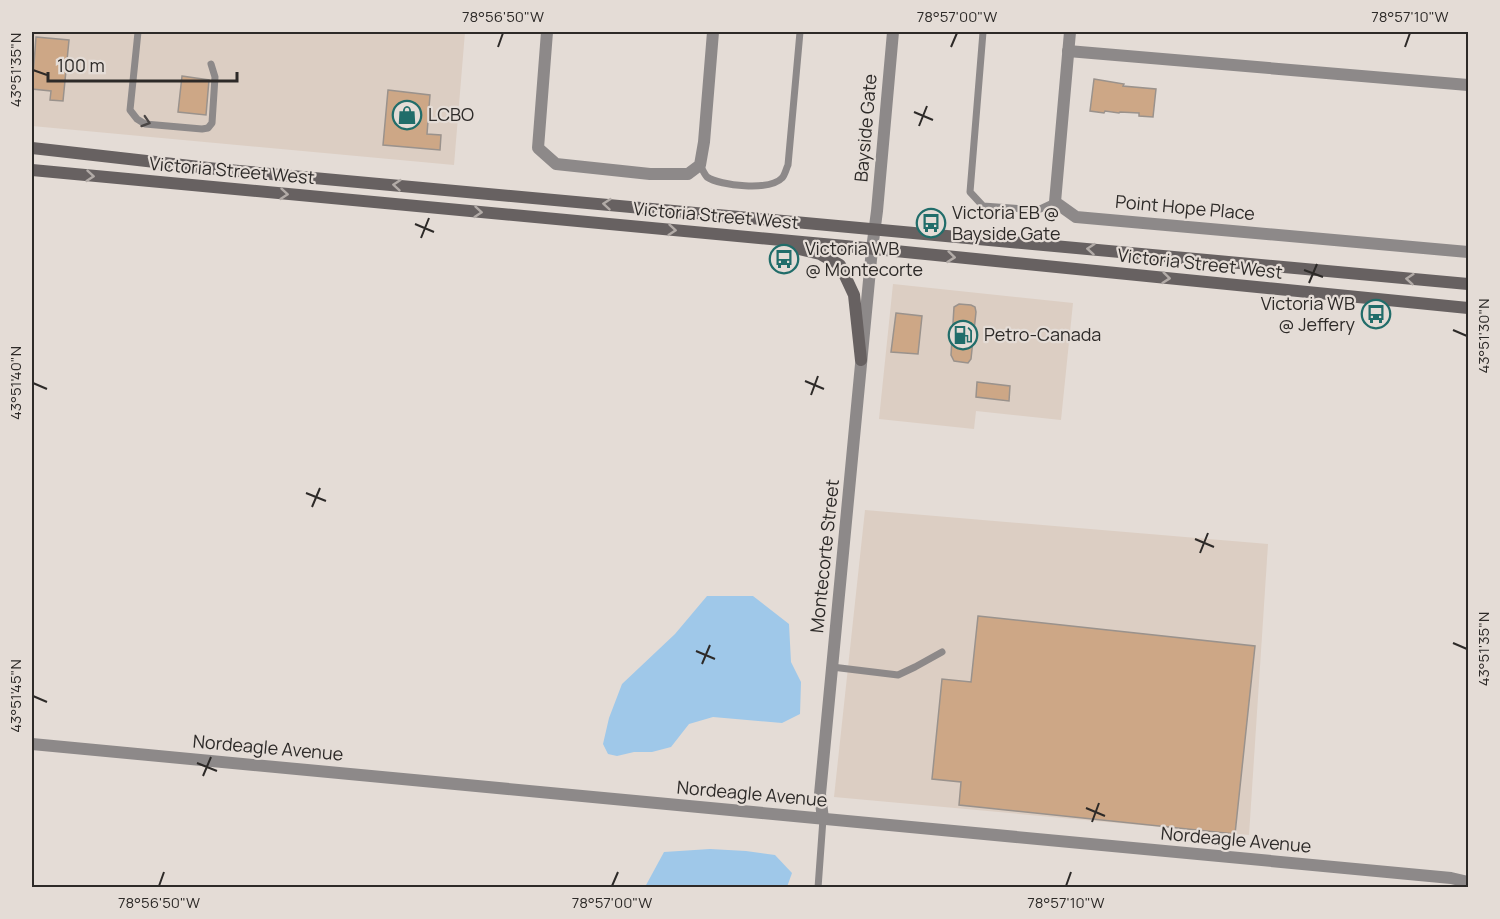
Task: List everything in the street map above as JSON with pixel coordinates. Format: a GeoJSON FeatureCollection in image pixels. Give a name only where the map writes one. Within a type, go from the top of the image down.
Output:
{"type":"FeatureCollection","features":[{"type":"Feature","properties":{"kind":"main road","name":"Victoria Street West"},"geometry":{"type":"LineString","coordinates":[[32,148],[217,169],[1468,284]]}},
{"type":"Feature","properties":{"kind":"main road","name":"Victoria Street West"},"geometry":{"type":"LineString","coordinates":[[32,170],[872,249],[1468,310]]}},
{"type":"Feature","properties":{"kind":"main road"},"geometry":{"type":"LineString","coordinates":[[744,237],[820,254],[840,265],[854,295],[861,360]]}},
{"type":"Feature","properties":{"kind":"street"},"geometry":{"type":"LineString","coordinates":[[547,32],[538,148],[556,164],[650,174],[688,174],[700,165],[713,32]]}},
{"type":"Feature","properties":{"kind":"street","name":"Bayside Gate"},"geometry":{"type":"LineString","coordinates":[[874,228],[893,32]]}},
{"type":"Feature","properties":{"kind":"street"},"geometry":{"type":"LineString","coordinates":[[1055,202],[1070,32]]}},
{"type":"Feature","properties":{"kind":"street"},"geometry":{"type":"LineString","coordinates":[[1068,51],[1468,85]]}},
{"type":"Feature","properties":{"kind":"street","name":"Point Hope Place"},"geometry":{"type":"LineString","coordinates":[[1055,202],[1076,217],[1468,252]]}},
{"type":"Feature","properties":{"kind":"street","name":"Montecorte Street"},"geometry":{"type":"LineString","coordinates":[[823,819],[820,794],[874,228]]}},
{"type":"Feature","properties":{"kind":"street","name":"Nordeagle Avenue"},"geometry":{"type":"LineString","coordinates":[[32,744],[1451,878],[1468,882]]}},
{"type":"Feature","properties":{"kind":"lane"},"geometry":{"type":"LineString","coordinates":[[138,32],[130,110],[137,119],[145,124],[208,128],[212,123],[215,77],[211,64]]}},
{"type":"Feature","properties":{"kind":"lane"},"geometry":{"type":"LineString","coordinates":[[700,165],[706,176],[720,182],[754,187],[771,185],[782,178],[788,165],[800,32]]}},
{"type":"Feature","properties":{"kind":"lane"},"geometry":{"type":"LineString","coordinates":[[983,32],[970,192],[983,206],[1038,210],[1055,202]]}},
{"type":"Feature","properties":{"kind":"lane"},"geometry":{"type":"LineString","coordinates":[[832,667],[898,675],[942,652]]}},
{"type":"Feature","properties":{"kind":"lane","name":"Montecorte Street"},"geometry":{"type":"LineString","coordinates":[[818,888],[823,819]]}},
{"type":"Feature","properties":{"kind":"shaded area"},"geometry":{"type":"Polygon","coordinates":[[[32,32],[465,32],[454,165],[32,126],[32,32]]]}},
{"type":"Feature","properties":{"kind":"shaded area"},"geometry":{"type":"Polygon","coordinates":[[[893,284],[1073,303],[1061,420],[976,411],[974,429],[879,419],[893,284]]]}},
{"type":"Feature","properties":{"kind":"shaded area"},"geometry":{"type":"Polygon","coordinates":[[[865,510],[1268,544],[1249,835],[834,797],[865,510]]]}},
{"type":"Feature","properties":{"kind":"water"},"geometry":{"type":"Polygon","coordinates":[[[707,596],[753,596],[789,624],[791,662],[801,682],[800,714],[782,723],[713,717],[689,724],[671,747],[652,752],[634,752],[617,756],[608,754],[603,744],[609,718],[622,684],[675,634],[707,596]]]}},
{"type":"Feature","properties":{"kind":"water"},"geometry":{"type":"Polygon","coordinates":[[[710,849],[775,855],[792,873],[787,887],[645,887],[664,852],[710,849]]]}},
{"type":"Feature","properties":{"kind":"building"},"geometry":{"type":"Polygon","coordinates":[[[36,37],[69,40],[63,101],[50,100],[51,91],[32,89],[36,37]]]}},
{"type":"Feature","properties":{"kind":"building"},"geometry":{"type":"Polygon","coordinates":[[[182,76],[209,80],[206,115],[178,112],[182,76]]]}},
{"type":"Feature","properties":{"kind":"building"},"geometry":{"type":"Polygon","coordinates":[[[1094,79],[1124,84],[1123,86],[1156,89],[1153,117],[1139,116],[1139,113],[1090,111],[1094,79]]]}},
{"type":"Feature","properties":{"kind":"building","name":"LCBO"},"geometry":{"type":"Polygon","coordinates":[[[388,90],[430,95],[427,134],[441,135],[440,150],[383,145],[388,90]]]}},
{"type":"Feature","properties":{"kind":"building"},"geometry":{"type":"Polygon","coordinates":[[[959,304],[971,305],[975,307],[976,312],[971,359],[968,363],[954,361],[951,355],[954,307],[959,304]]]}},
{"type":"Feature","properties":{"kind":"building"},"geometry":{"type":"Polygon","coordinates":[[[896,313],[922,316],[918,354],[891,352],[896,313]]]}},
{"type":"Feature","properties":{"kind":"building"},"geometry":{"type":"Polygon","coordinates":[[[977,382],[1010,386],[1009,401],[976,397],[977,382]]]}},
{"type":"Feature","properties":{"kind":"building"},"geometry":{"type":"Polygon","coordinates":[[[978,616],[1255,646],[1235,834],[959,805],[961,782],[932,779],[942,679],[971,682],[978,616]]]}},
{"type":"Feature","properties":{"kind":"place","name":"LCBO"},"geometry":{"type":"Point","coordinates":[407,115]}},
{"type":"Feature","properties":{"kind":"place","name":"Victoria EB @ Bayside Gate"},"geometry":{"type":"Point","coordinates":[931,223]}},
{"type":"Feature","properties":{"kind":"place","name":"Victoria WB @ Montecorte"},"geometry":{"type":"Point","coordinates":[784,259]}},
{"type":"Feature","properties":{"kind":"place","name":"Victoria WB @ Jeffery"},"geometry":{"type":"Point","coordinates":[1376,314]}},
{"type":"Feature","properties":{"kind":"place","name":"Petro-Canada"},"geometry":{"type":"Point","coordinates":[963,335]}}]}
